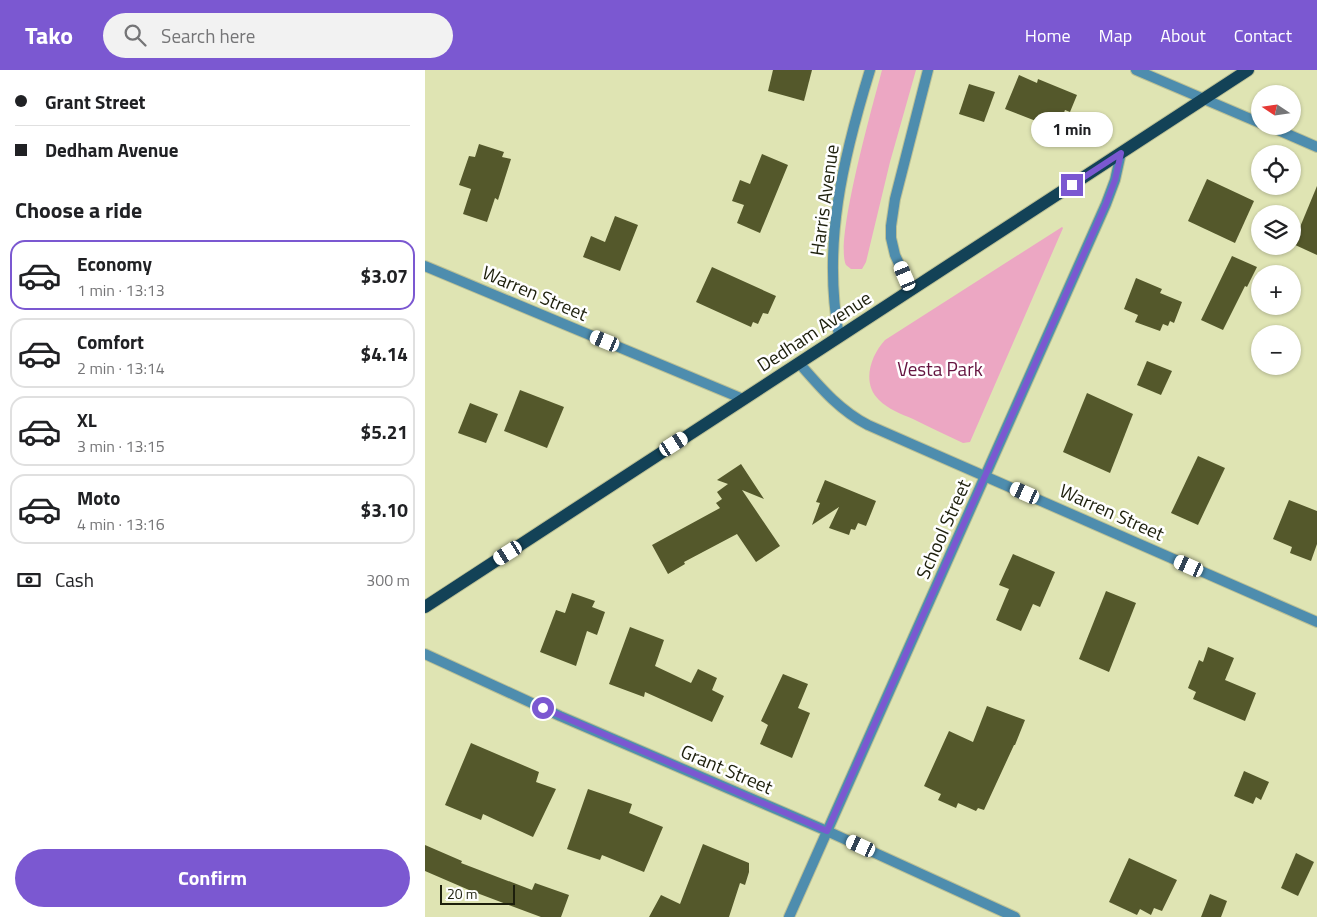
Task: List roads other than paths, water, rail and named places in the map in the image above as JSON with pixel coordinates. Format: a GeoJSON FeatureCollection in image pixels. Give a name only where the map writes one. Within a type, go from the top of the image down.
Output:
{"type":"FeatureCollection","features":[{"type":"Feature","properties":{"kind":"main road","name":"Dedham Avenue"},"geometry":{"type":"LineString","coordinates":[[425,608],[1248,70]]}},
{"type":"Feature","properties":{"kind":"street","name":"Harris Avenue"},"geometry":{"type":"LineString","coordinates":[[839,336],[833,294],[834,224],[844,164],[870,70]]}},
{"type":"Feature","properties":{"kind":"street"},"geometry":{"type":"LineString","coordinates":[[911,290],[895,255],[891,238],[891,226],[895,199],[928,70]]}},
{"type":"Feature","properties":{"kind":"street"},"geometry":{"type":"LineString","coordinates":[[1136,70],[1251,119]]}},
{"type":"Feature","properties":{"kind":"street"},"geometry":{"type":"LineString","coordinates":[[1290,135],[1317,147]]}},
{"type":"Feature","properties":{"kind":"street","name":"School Street"},"geometry":{"type":"LineString","coordinates":[[789,917],[1109,198],[1121,153]]}},
{"type":"Feature","properties":{"kind":"street","name":"Warren Street"},"geometry":{"type":"LineString","coordinates":[[425,266],[743,399]]}},
{"type":"Feature","properties":{"kind":"street","name":"Warren Street"},"geometry":{"type":"LineString","coordinates":[[799,363],[825,393],[849,414],[868,425],[1317,622]]}},
{"type":"Feature","properties":{"kind":"street","name":"Grant Street"},"geometry":{"type":"LineString","coordinates":[[425,654],[560,716],[827,831],[1015,917]]}},
{"type":"Feature","properties":{"kind":"park label","name":"Vesta Park"},"geometry":{"type":"Point","coordinates":[940,369]}}]}
